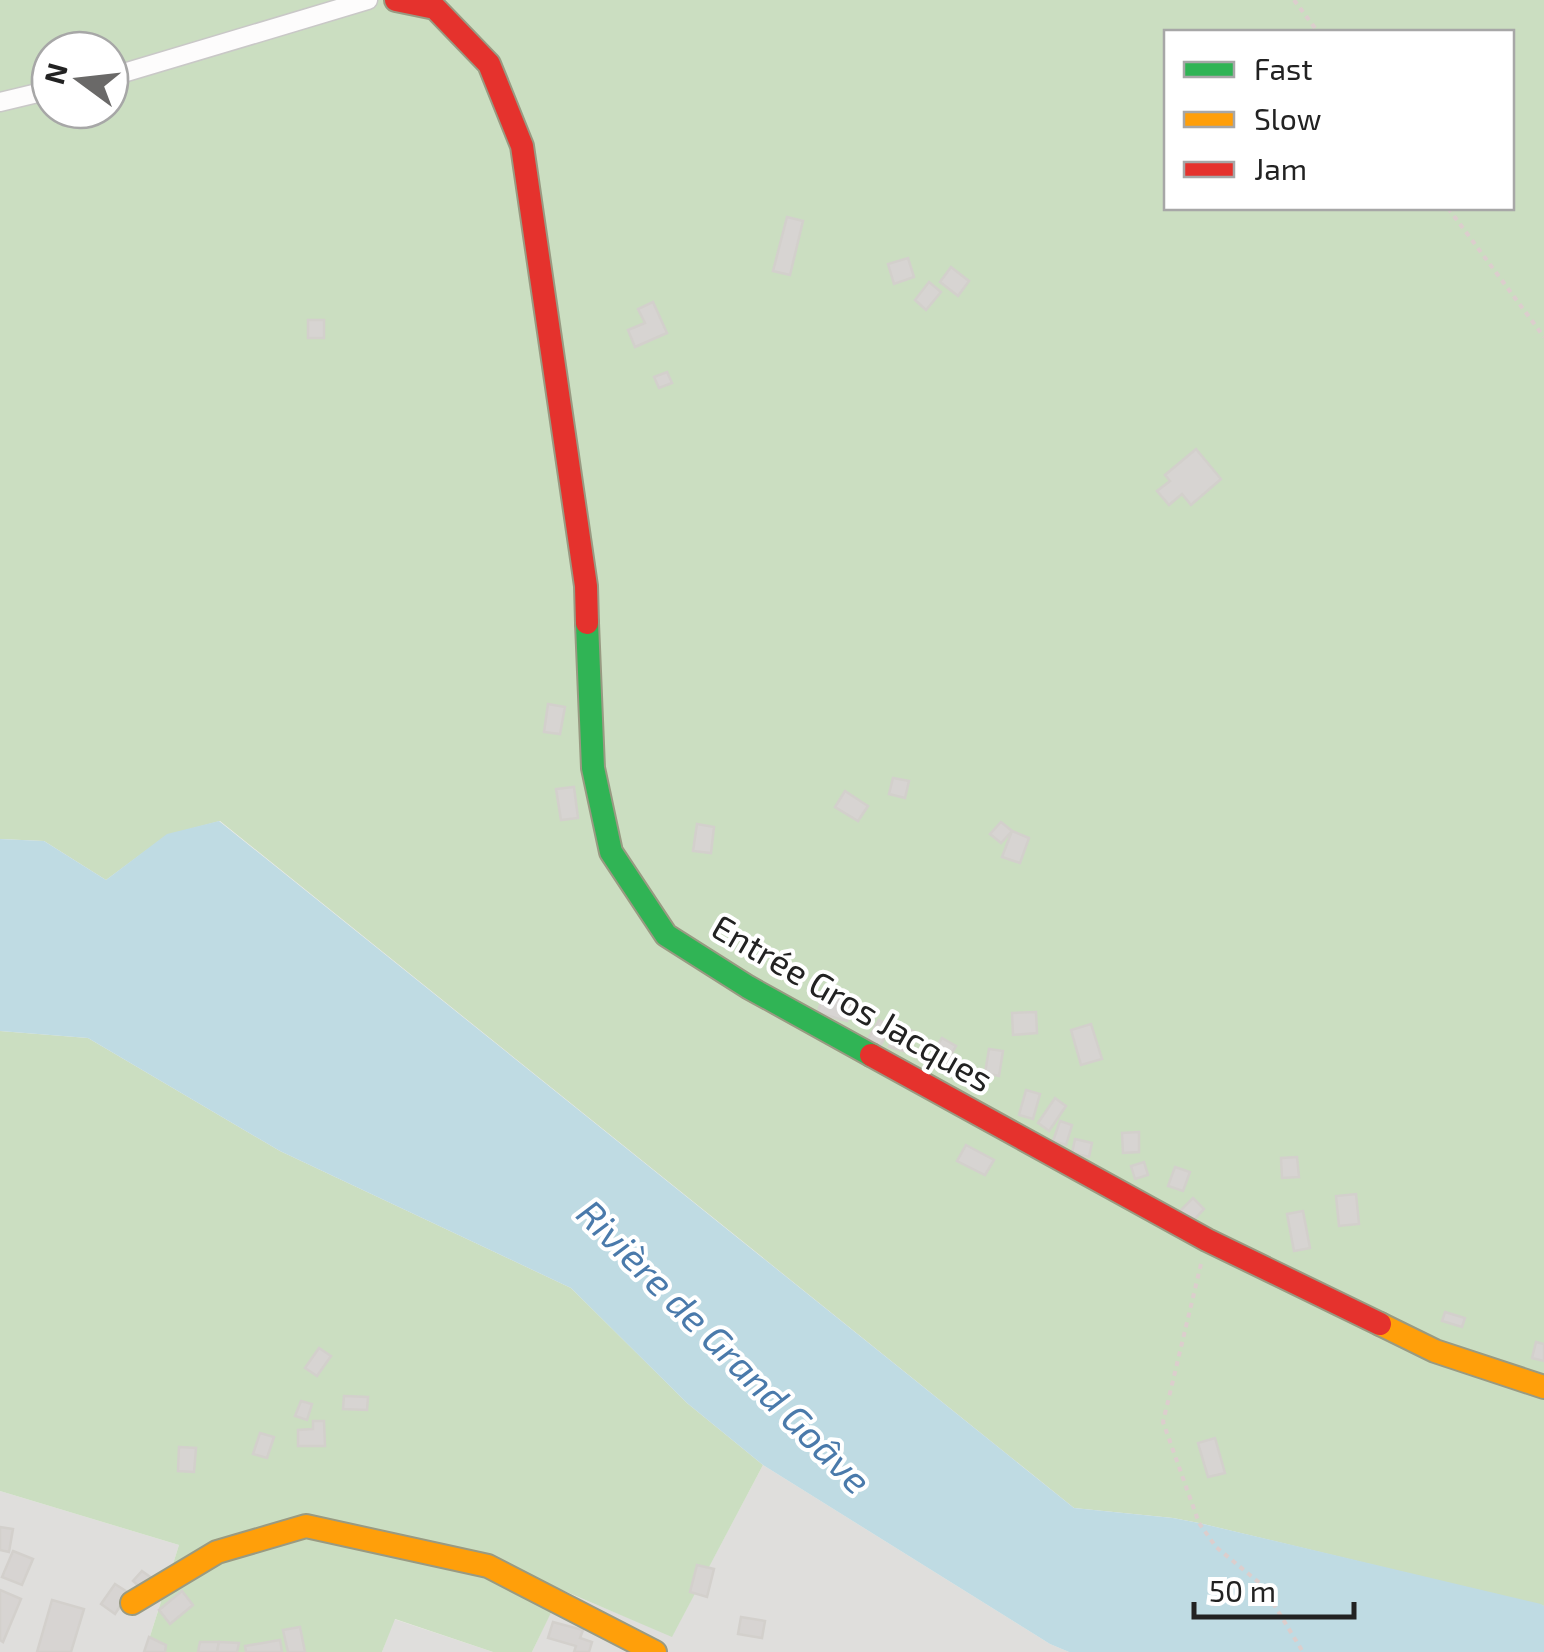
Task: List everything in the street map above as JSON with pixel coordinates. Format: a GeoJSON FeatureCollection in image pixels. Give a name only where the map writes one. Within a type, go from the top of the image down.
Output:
{"type":"FeatureCollection","features":[{"type":"Feature","properties":{"kind":"street"},"geometry":{"type":"LineString","coordinates":[[130,71],[368,0]]}},
{"type":"Feature","properties":{"kind":"street","name":"Entrée Gros Jacques"},"geometry":{"type":"LineString","coordinates":[[396,0],[435,8],[489,64],[522,146],[586,586],[594,768],[611,852],[666,935],[748,987],[1207,1240],[1435,1351],[1544,1387]]}},
{"type":"Feature","properties":{"kind":"street"},"geometry":{"type":"LineString","coordinates":[[0,102],[30,95]]}},
{"type":"Feature","properties":{"kind":"street"},"geometry":{"type":"LineString","coordinates":[[132,1603],[217,1552],[306,1526],[488,1566],[655,1652]]}},
{"type":"Feature","properties":{"kind":"path"},"geometry":{"type":"LineString","coordinates":[[1294,0],[1316,30]]}},
{"type":"Feature","properties":{"kind":"path"},"geometry":{"type":"LineString","coordinates":[[1450,210],[1544,336]]}},
{"type":"Feature","properties":{"kind":"path"},"geometry":{"type":"LineString","coordinates":[[1207,1240],[1163,1422],[1199,1523],[1216,1547],[1262,1585],[1304,1652]]}},
{"type":"Feature","properties":{"kind":"shaded area"},"geometry":{"type":"Polygon","coordinates":[[[763,1465],[1050,1644],[1069,1652],[532,1652],[561,1590],[672,1636],[763,1465]]]}},
{"type":"Feature","properties":{"kind":"shaded area"},"geometry":{"type":"Polygon","coordinates":[[[0,1491],[179,1545],[145,1652],[0,1652],[0,1491]]]}},
{"type":"Feature","properties":{"kind":"shaded area"},"geometry":{"type":"Polygon","coordinates":[[[394,1619],[493,1652],[382,1652],[394,1619]]]}},
{"type":"Feature","properties":{"kind":"green space"},"geometry":{"type":"Polygon","coordinates":[[[0,0],[1544,0],[1544,1606],[1199,1523],[1074,1508],[220,821],[167,835],[106,880],[44,841],[0,839],[0,0]]]}},
{"type":"Feature","properties":{"kind":"green space"},"geometry":{"type":"Polygon","coordinates":[[[0,1031],[88,1038],[280,1151],[571,1288],[687,1403],[763,1465],[672,1637],[562,1590],[532,1652],[493,1652],[395,1619],[382,1652],[145,1652],[179,1545],[0,1491],[0,1031]]]}},
{"type":"Feature","properties":{"kind":"water","name":"Rivière de Grand Goâve"},"geometry":{"type":"Polygon","coordinates":[[[219,821],[1074,1508],[1199,1523],[1541,1604],[1544,1652],[1069,1652],[1050,1644],[763,1465],[687,1403],[571,1288],[280,1151],[88,1038],[0,1031],[0,839],[44,841],[106,880],[167,834],[219,821]]]}},
{"type":"Feature","properties":{"kind":"building"},"geometry":{"type":"Polygon","coordinates":[[[787,217],[803,221],[790,275],[773,271],[787,217]]]}},
{"type":"Feature","properties":{"kind":"building"},"geometry":{"type":"Polygon","coordinates":[[[908,258],[914,277],[894,284],[888,264],[908,258]]]}},
{"type":"Feature","properties":{"kind":"building"},"geometry":{"type":"Polygon","coordinates":[[[951,267],[969,281],[958,296],[940,282],[951,267]]]}},
{"type":"Feature","properties":{"kind":"building"},"geometry":{"type":"Polygon","coordinates":[[[929,282],[941,292],[926,310],[915,300],[929,282]]]}},
{"type":"Feature","properties":{"kind":"building"},"geometry":{"type":"Polygon","coordinates":[[[653,302],[667,333],[635,347],[628,330],[645,323],[638,309],[653,302]]]}},
{"type":"Feature","properties":{"kind":"building"},"geometry":{"type":"Polygon","coordinates":[[[308,320],[324,320],[324,338],[308,338],[308,320]]]}},
{"type":"Feature","properties":{"kind":"building"},"geometry":{"type":"Polygon","coordinates":[[[667,372],[672,383],[659,388],[654,377],[667,372]]]}},
{"type":"Feature","properties":{"kind":"building"},"geometry":{"type":"Polygon","coordinates":[[[1196,449],[1221,479],[1191,505],[1182,494],[1169,505],[1157,491],[1170,481],[1165,475],[1196,449]]]}},
{"type":"Feature","properties":{"kind":"building"},"geometry":{"type":"Polygon","coordinates":[[[548,704],[565,707],[560,734],[544,732],[548,704]]]}},
{"type":"Feature","properties":{"kind":"building"},"geometry":{"type":"Polygon","coordinates":[[[893,778],[909,781],[905,798],[889,794],[893,778]]]}},
{"type":"Feature","properties":{"kind":"building"},"geometry":{"type":"Polygon","coordinates":[[[574,787],[578,818],[561,820],[556,789],[574,787]]]}},
{"type":"Feature","properties":{"kind":"building"},"geometry":{"type":"Polygon","coordinates":[[[845,791],[868,806],[858,821],[835,807],[845,791]]]}},
{"type":"Feature","properties":{"kind":"building"},"geometry":{"type":"Polygon","coordinates":[[[1001,822],[1012,831],[1001,843],[990,834],[1001,822]]]}},
{"type":"Feature","properties":{"kind":"building"},"geometry":{"type":"Polygon","coordinates":[[[697,824],[714,827],[711,853],[693,851],[697,824]]]}},
{"type":"Feature","properties":{"kind":"building"},"geometry":{"type":"Polygon","coordinates":[[[1012,831],[1029,838],[1020,863],[1002,857],[1012,831]]]}},
{"type":"Feature","properties":{"kind":"building"},"geometry":{"type":"Polygon","coordinates":[[[823,992],[852,1000],[847,1021],[818,1013],[823,992]]]}},
{"type":"Feature","properties":{"kind":"building"},"geometry":{"type":"Polygon","coordinates":[[[1036,1012],[1037,1033],[1013,1035],[1012,1013],[1036,1012]]]}},
{"type":"Feature","properties":{"kind":"building"},"geometry":{"type":"Polygon","coordinates":[[[879,1020],[891,1027],[880,1046],[868,1039],[879,1020]]]}},
{"type":"Feature","properties":{"kind":"building"},"geometry":{"type":"Polygon","coordinates":[[[1091,1024],[1102,1059],[1081,1065],[1071,1030],[1091,1024]]]}},
{"type":"Feature","properties":{"kind":"building"},"geometry":{"type":"Polygon","coordinates":[[[896,1026],[913,1031],[907,1052],[889,1047],[896,1026]]]}},
{"type":"Feature","properties":{"kind":"building"},"geometry":{"type":"Polygon","coordinates":[[[942,1038],[956,1046],[942,1071],[927,1062],[942,1038]]]}},
{"type":"Feature","properties":{"kind":"building"},"geometry":{"type":"Polygon","coordinates":[[[989,1049],[1003,1051],[999,1076],[985,1073],[989,1049]]]}},
{"type":"Feature","properties":{"kind":"building"},"geometry":{"type":"Polygon","coordinates":[[[1026,1090],[1040,1094],[1033,1119],[1019,1115],[1026,1090]]]}},
{"type":"Feature","properties":{"kind":"building"},"geometry":{"type":"Polygon","coordinates":[[[1055,1098],[1066,1106],[1049,1131],[1038,1123],[1055,1098]]]}},
{"type":"Feature","properties":{"kind":"building"},"geometry":{"type":"Polygon","coordinates":[[[1060,1121],[1072,1125],[1066,1145],[1053,1141],[1060,1121]]]}},
{"type":"Feature","properties":{"kind":"building"},"geometry":{"type":"Polygon","coordinates":[[[1139,1132],[1139,1152],[1123,1153],[1122,1133],[1139,1132]]]}},
{"type":"Feature","properties":{"kind":"building"},"geometry":{"type":"Polygon","coordinates":[[[1075,1139],[1092,1143],[1089,1157],[1072,1153],[1075,1139]]]}},
{"type":"Feature","properties":{"kind":"building"},"geometry":{"type":"Polygon","coordinates":[[[966,1145],[994,1160],[985,1175],[957,1161],[966,1145]]]}},
{"type":"Feature","properties":{"kind":"building"},"geometry":{"type":"Polygon","coordinates":[[[1297,1157],[1299,1177],[1282,1178],[1281,1158],[1297,1157]]]}},
{"type":"Feature","properties":{"kind":"building"},"geometry":{"type":"Polygon","coordinates":[[[1144,1162],[1148,1175],[1135,1179],[1131,1166],[1144,1162]]]}},
{"type":"Feature","properties":{"kind":"building"},"geometry":{"type":"Polygon","coordinates":[[[1175,1167],[1190,1172],[1183,1191],[1168,1186],[1175,1167]]]}},
{"type":"Feature","properties":{"kind":"building"},"geometry":{"type":"Polygon","coordinates":[[[1356,1194],[1359,1224],[1339,1226],[1336,1196],[1356,1194]]]}},
{"type":"Feature","properties":{"kind":"building"},"geometry":{"type":"Polygon","coordinates":[[[1193,1198],[1204,1209],[1190,1224],[1178,1213],[1193,1198]]]}},
{"type":"Feature","properties":{"kind":"building"},"geometry":{"type":"Polygon","coordinates":[[[1303,1211],[1310,1248],[1294,1251],[1287,1214],[1303,1211]]]}},
{"type":"Feature","properties":{"kind":"building"},"geometry":{"type":"Polygon","coordinates":[[[1445,1312],[1465,1318],[1462,1327],[1442,1321],[1445,1312]]]}},
{"type":"Feature","properties":{"kind":"building"},"geometry":{"type":"Polygon","coordinates":[[[1536,1342],[1544,1344],[1544,1361],[1532,1358],[1536,1342]]]}},
{"type":"Feature","properties":{"kind":"building"},"geometry":{"type":"Polygon","coordinates":[[[319,1348],[331,1356],[317,1376],[305,1368],[319,1348]]]}},
{"type":"Feature","properties":{"kind":"building"},"geometry":{"type":"Polygon","coordinates":[[[344,1396],[368,1397],[367,1410],[343,1409],[344,1396]]]}},
{"type":"Feature","properties":{"kind":"building"},"geometry":{"type":"Polygon","coordinates":[[[301,1401],[312,1404],[307,1420],[295,1416],[301,1401]]]}},
{"type":"Feature","properties":{"kind":"building"},"geometry":{"type":"Polygon","coordinates":[[[313,1421],[324,1421],[325,1446],[298,1446],[298,1430],[313,1429],[313,1421]]]}},
{"type":"Feature","properties":{"kind":"building"},"geometry":{"type":"Polygon","coordinates":[[[260,1433],[274,1437],[267,1458],[253,1454],[260,1433]]]}},
{"type":"Feature","properties":{"kind":"building"},"geometry":{"type":"Polygon","coordinates":[[[1215,1438],[1225,1473],[1208,1477],[1198,1443],[1215,1438]]]}},
{"type":"Feature","properties":{"kind":"building"},"geometry":{"type":"Polygon","coordinates":[[[179,1447],[196,1448],[194,1472],[178,1471],[179,1447]]]}},
{"type":"Feature","properties":{"kind":"building"},"geometry":{"type":"Polygon","coordinates":[[[0,1527],[13,1529],[9,1552],[0,1550],[0,1527]]]}},
{"type":"Feature","properties":{"kind":"building"},"geometry":{"type":"Polygon","coordinates":[[[13,1551],[33,1559],[22,1585],[2,1577],[13,1551]]]}},
{"type":"Feature","properties":{"kind":"building"},"geometry":{"type":"Polygon","coordinates":[[[697,1565],[714,1569],[707,1597],[690,1592],[697,1565]]]}},
{"type":"Feature","properties":{"kind":"building"},"geometry":{"type":"Polygon","coordinates":[[[142,1571],[153,1579],[143,1590],[133,1581],[142,1571]]]}},
{"type":"Feature","properties":{"kind":"building"},"geometry":{"type":"Polygon","coordinates":[[[115,1584],[129,1593],[115,1614],[101,1604],[115,1584]]]}},
{"type":"Feature","properties":{"kind":"building"},"geometry":{"type":"Polygon","coordinates":[[[0,1590],[21,1599],[3,1642],[0,1640],[0,1590]]]}},
{"type":"Feature","properties":{"kind":"building"},"geometry":{"type":"Polygon","coordinates":[[[182,1591],[193,1605],[170,1624],[159,1610],[182,1591]]]}},
{"type":"Feature","properties":{"kind":"building"},"geometry":{"type":"Polygon","coordinates":[[[52,1600],[84,1609],[71,1652],[37,1652],[52,1600]]]}},
{"type":"Feature","properties":{"kind":"building"},"geometry":{"type":"Polygon","coordinates":[[[741,1617],[765,1621],[762,1638],[738,1634],[741,1617]]]}},
{"type":"Feature","properties":{"kind":"building"},"geometry":{"type":"Polygon","coordinates":[[[553,1622],[583,1630],[580,1638],[592,1642],[589,1652],[574,1652],[576,1646],[548,1638],[553,1622]]]}},
{"type":"Feature","properties":{"kind":"building"},"geometry":{"type":"Polygon","coordinates":[[[300,1627],[305,1652],[288,1652],[283,1630],[300,1627]]]}},
{"type":"Feature","properties":{"kind":"building"},"geometry":{"type":"Polygon","coordinates":[[[149,1637],[166,1645],[165,1652],[144,1652],[149,1637]]]}},
{"type":"Feature","properties":{"kind":"building"},"geometry":{"type":"Polygon","coordinates":[[[280,1640],[282,1652],[246,1652],[245,1646],[280,1640]]]}},
{"type":"Feature","properties":{"kind":"building"},"geometry":{"type":"Polygon","coordinates":[[[200,1642],[219,1642],[217,1652],[198,1652],[200,1642]]]}},
{"type":"Feature","properties":{"kind":"building"},"geometry":{"type":"Polygon","coordinates":[[[219,1642],[239,1643],[237,1652],[217,1652],[219,1642]]]}},
{"type":"Feature","properties":{"kind":"traffic: fast"},"geometry":{"type":"LineString","coordinates":[[587,623],[593,768],[611,852],[666,935],[748,987],[871,1055]]}},
{"type":"Feature","properties":{"kind":"traffic: slow"},"geometry":{"type":"LineString","coordinates":[[1380,1324],[1435,1351],[1544,1387]]}},
{"type":"Feature","properties":{"kind":"traffic: slow"},"geometry":{"type":"LineString","coordinates":[[132,1603],[217,1552],[306,1526],[488,1566],[655,1652]]}},
{"type":"Feature","properties":{"kind":"traffic: jam"},"geometry":{"type":"LineString","coordinates":[[396,0],[435,8],[489,64],[522,146],[586,586],[587,623]]}},
{"type":"Feature","properties":{"kind":"traffic: jam"},"geometry":{"type":"LineString","coordinates":[[871,1055],[1207,1240],[1380,1324]]}}]}
